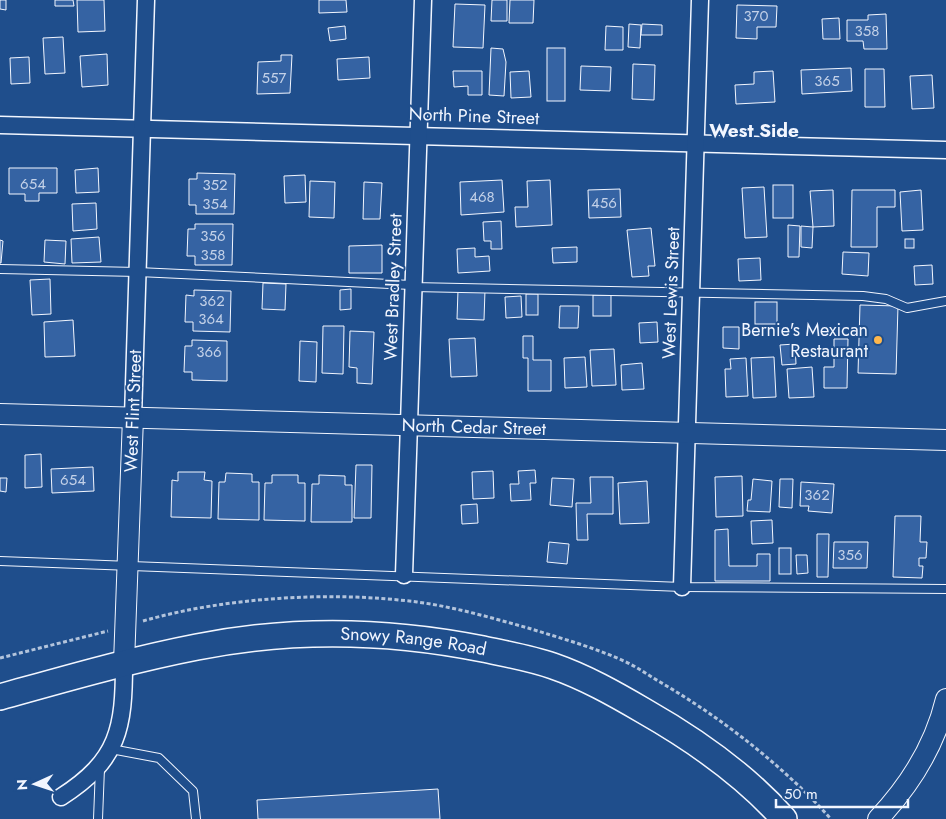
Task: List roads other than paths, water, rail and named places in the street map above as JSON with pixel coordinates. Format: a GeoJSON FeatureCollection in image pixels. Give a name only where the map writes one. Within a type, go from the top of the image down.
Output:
{"type":"FeatureCollection","features":[{"type":"Feature","properties":{"kind":"main road","name":"Snowy Range Road"},"geometry":{"type":"LineString","coordinates":[[0,697],[124,663],[199,646],[313,633],[388,635],[431,640],[511,655],[553,666],[598,685],[658,719],[720,760],[784,819]]}},
{"type":"Feature","properties":{"kind":"street","name":"West Flint Street"},"geometry":{"type":"LineString","coordinates":[[61,797],[83,783],[100,766],[111,750],[120,728],[124,700],[146,0]]}},
{"type":"Feature","properties":{"kind":"street","name":"West Bradley Street"},"geometry":{"type":"LineString","coordinates":[[404,575],[423,0]]}},
{"type":"Feature","properties":{"kind":"street","name":"West Lewis Street"},"geometry":{"type":"LineString","coordinates":[[682,587],[700,0]]}},
{"type":"Feature","properties":{"kind":"street","name":"North Pine Street"},"geometry":{"type":"LineString","coordinates":[[0,125],[946,150]]}},
{"type":"Feature","properties":{"kind":"street","name":"North Cedar Street"},"geometry":{"type":"LineString","coordinates":[[0,414],[946,440]]}},
{"type":"Feature","properties":{"kind":"street"},"geometry":{"type":"LineString","coordinates":[[878,819],[894,802],[932,742],[946,699]]}},
{"type":"Feature","properties":{"kind":"lane"},"geometry":{"type":"LineString","coordinates":[[0,269],[138,272],[411,285],[413,287],[863,296],[886,299],[907,308],[946,301]]}},
{"type":"Feature","properties":{"kind":"lane"},"geometry":{"type":"LineString","coordinates":[[0,561],[682,587],[946,589]]}},
{"type":"Feature","properties":{"kind":"lane"},"geometry":{"type":"LineString","coordinates":[[111,750],[159,758],[194,791],[196,819]]}},
{"type":"Feature","properties":{"kind":"lane"},"geometry":{"type":"LineString","coordinates":[[98,819],[100,766]]}},
{"type":"Feature","properties":{"kind":"place","name":"Bernie's Mexican Restaurant"},"geometry":{"type":"Point","coordinates":[878,340]}},
{"type":"Feature","properties":{"kind":"district","name":"West Side"},"geometry":{"type":"Point","coordinates":[754,130]}}]}
